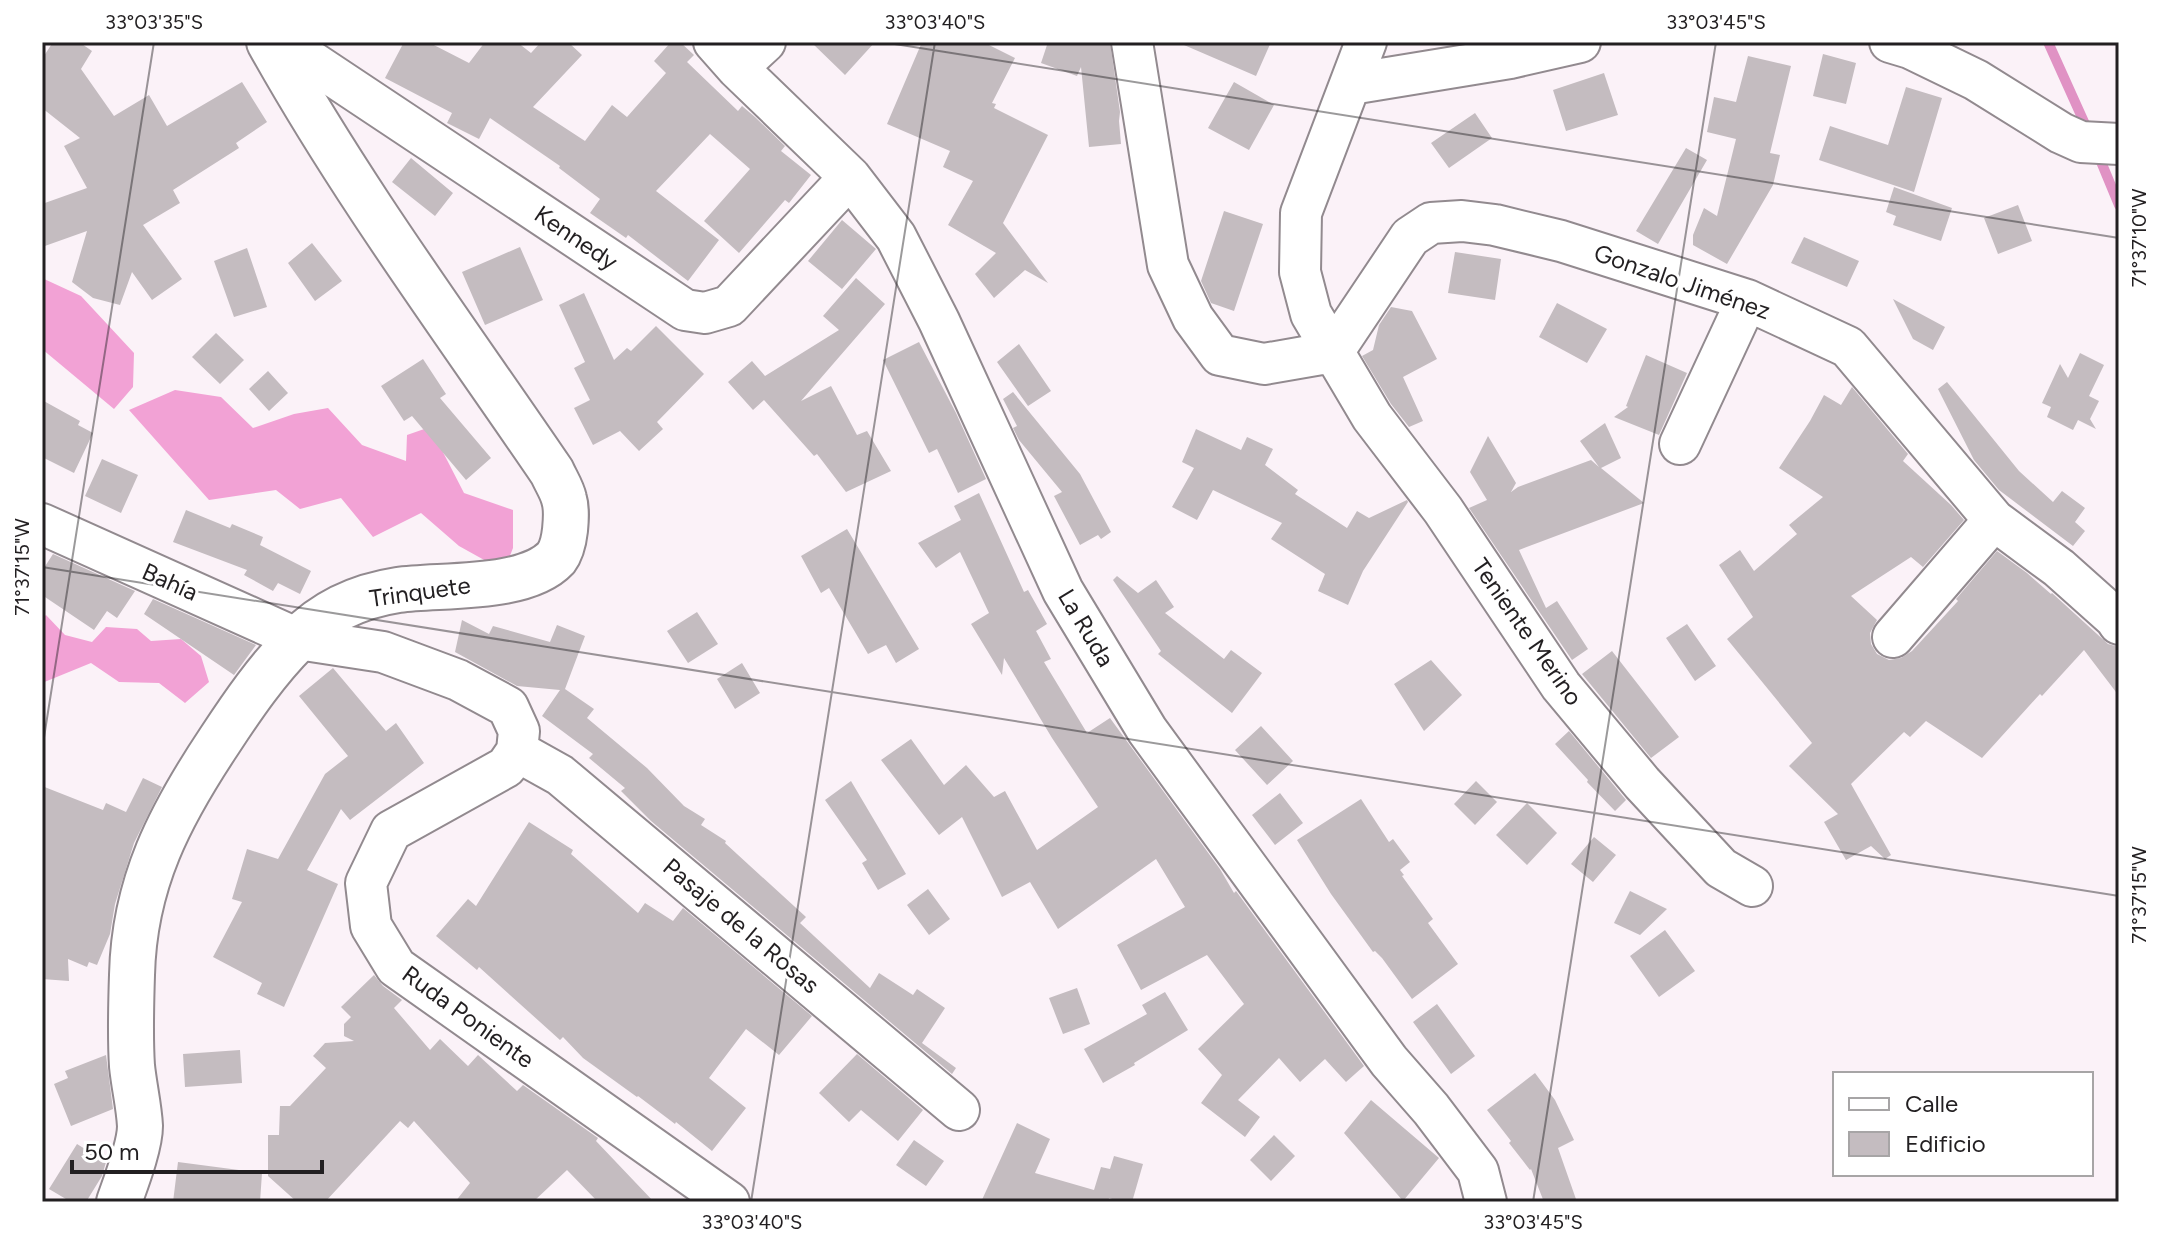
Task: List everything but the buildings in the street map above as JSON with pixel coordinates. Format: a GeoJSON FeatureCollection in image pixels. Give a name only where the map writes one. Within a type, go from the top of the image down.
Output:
{"type":"FeatureCollection","features":[{"type":"Feature","properties":{"kind":"street","name":"Trinquete"},"geometry":{"type":"LineString","coordinates":[[119,1202],[140,1129],[131,1040],[132,971],[136,926],[149,873],[160,843],[189,786],[249,696],[298,639],[332,610],[360,599],[398,590],[500,582],[544,568],[558,556],[564,541],[565,500],[552,472],[338,159],[269,42]]}},
{"type":"Feature","properties":{"kind":"street","name":"Kennedy"},"geometry":{"type":"LineString","coordinates":[[282,42],[685,310],[705,313],[729,306],[850,177]]}},
{"type":"Feature","properties":{"kind":"street"},"geometry":{"type":"LineString","coordinates":[[1132,42],[1168,265],[1193,318],[1220,355],[1264,364],[1333,352]]}},
{"type":"Feature","properties":{"kind":"street","name":"Teniente Merino"},"geometry":{"type":"LineString","coordinates":[[1366,42],[1301,213],[1300,272],[1311,314],[1372,417],[1443,510],[1561,686],[1642,783],[1721,868],[1752,886]]}},
{"type":"Feature","properties":{"kind":"street"},"geometry":{"type":"LineString","coordinates":[[1351,84],[1510,58],[1580,42]]}},
{"type":"Feature","properties":{"kind":"street"},"geometry":{"type":"LineString","coordinates":[[1890,42],[1910,48],[1976,80],[2061,133],[2081,142],[2119,144]]}},
{"type":"Feature","properties":{"kind":"street","name":"La Ruda"},"geometry":{"type":"LineString","coordinates":[[739,51],[850,177],[896,237],[939,321],[1063,591],[1147,730],[1389,1061],[1431,1109],[1478,1171],[1486,1202]]}},
{"type":"Feature","properties":{"kind":"street","name":"Gonzalo Jiménez"},"geometry":{"type":"LineString","coordinates":[[1333,352],[1410,237],[1431,223],[1462,221],[1495,225],[1561,241],[1747,300],[1848,347],[1994,520],[2059,568],[2119,624]]}},
{"type":"Feature","properties":{"kind":"street"},"geometry":{"type":"LineString","coordinates":[[1680,444],[1747,300]]}},
{"type":"Feature","properties":{"kind":"street"},"geometry":{"type":"LineString","coordinates":[[1893,637],[1994,520]]}},
{"type":"Feature","properties":{"kind":"street","name":"Bahía"},"geometry":{"type":"LineString","coordinates":[[42,524],[298,639]]}},
{"type":"Feature","properties":{"kind":"street"},"geometry":{"type":"LineString","coordinates":[[298,639],[383,652],[458,680],[508,707],[519,731],[517,751]]}},
{"type":"Feature","properties":{"kind":"street","name":"Pasaje de la Rosas"},"geometry":{"type":"LineString","coordinates":[[517,751],[560,775],[959,1110]]}},
{"type":"Feature","properties":{"kind":"street","name":"Ruda Poniente"},"geometry":{"type":"LineString","coordinates":[[517,751],[506,767],[391,831],[366,883],[371,926],[396,967],[729,1202]]}},
{"type":"Feature","properties":{"kind":"shaded area"},"geometry":{"type":"Polygon","coordinates":[[[42,278],[81,296],[134,353],[133,387],[114,409],[42,349],[42,278]]]}},
{"type":"Feature","properties":{"kind":"shaded area"},"geometry":{"type":"Polygon","coordinates":[[[175,390],[221,397],[253,428],[294,414],[328,408],[362,445],[406,461],[407,435],[430,427],[464,493],[513,510],[513,548],[504,571],[459,546],[421,513],[373,537],[341,498],[300,509],[276,490],[209,500],[129,410],[175,390]]]}},
{"type":"Feature","properties":{"kind":"shaded area"},"geometry":{"type":"Polygon","coordinates":[[[46,615],[65,635],[92,642],[106,627],[137,629],[151,641],[181,639],[201,656],[209,682],[185,703],[159,683],[119,682],[91,663],[42,683],[42,619],[46,615]]]}},
{"type":"Feature","properties":{"kind":"waterway"},"geometry":{"type":"LineString","coordinates":[[2048,42],[2089,133]]}},
{"type":"Feature","properties":{"kind":"waterway"},"geometry":{"type":"LineString","coordinates":[[2097,152],[2119,205]]}}]}
